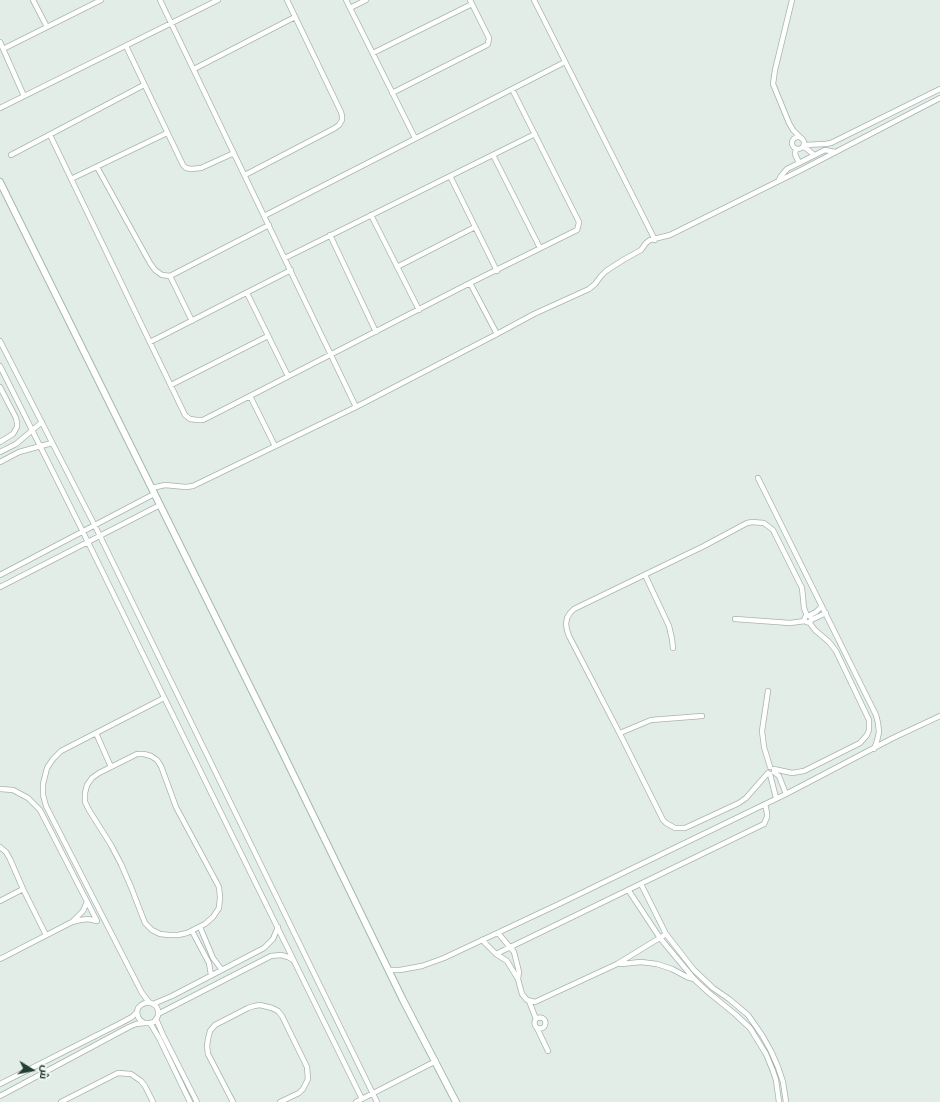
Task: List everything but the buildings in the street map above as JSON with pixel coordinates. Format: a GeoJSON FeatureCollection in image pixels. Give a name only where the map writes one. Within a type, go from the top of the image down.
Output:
{"type":"FeatureCollection","features":[{"type":"Feature","properties":{"kind":"street"},"geometry":{"type":"LineString","coordinates":[[33,0],[47,28]]}},
{"type":"Feature","properties":{"kind":"street"},"geometry":{"type":"LineString","coordinates":[[3,49],[101,0]]}},
{"type":"Feature","properties":{"kind":"street"},"geometry":{"type":"LineString","coordinates":[[160,0],[356,407]]}},
{"type":"Feature","properties":{"kind":"street"},"geometry":{"type":"LineString","coordinates":[[0,108],[218,0]]}},
{"type":"Feature","properties":{"kind":"street"},"geometry":{"type":"LineString","coordinates":[[245,175],[335,128],[342,120],[341,112],[287,0]]}},
{"type":"Feature","properties":{"kind":"street"},"geometry":{"type":"LineString","coordinates":[[346,0],[415,138]]}},
{"type":"Feature","properties":{"kind":"street"},"geometry":{"type":"LineString","coordinates":[[350,8],[366,0]]}},
{"type":"Feature","properties":{"kind":"street"},"geometry":{"type":"LineString","coordinates":[[534,0],[655,240]]}},
{"type":"Feature","properties":{"kind":"street"},"geometry":{"type":"LineString","coordinates":[[792,0],[773,84],[789,123],[793,130],[803,140],[803,146]]}},
{"type":"Feature","properties":{"kind":"street"},"geometry":{"type":"LineString","coordinates":[[373,53],[471,2],[489,38],[487,45],[392,93]]}},
{"type":"Feature","properties":{"kind":"street"},"geometry":{"type":"LineString","coordinates":[[194,69],[296,17]]}},
{"type":"Feature","properties":{"kind":"street"},"geometry":{"type":"LineString","coordinates":[[0,42],[24,96]]}},
{"type":"Feature","properties":{"kind":"street"},"geometry":{"type":"LineString","coordinates":[[126,46],[181,163],[184,166],[189,169],[200,168],[234,153]]}},
{"type":"Feature","properties":{"kind":"street"},"geometry":{"type":"LineString","coordinates":[[264,216],[565,62]]}},
{"type":"Feature","properties":{"kind":"street"},"geometry":{"type":"LineString","coordinates":[[11,155],[144,85]]}},
{"type":"Feature","properties":{"kind":"street"},"geometry":{"type":"LineString","coordinates":[[50,135],[185,415],[190,419],[203,420],[470,283],[497,271],[577,230],[579,222],[512,89]]}},
{"type":"Feature","properties":{"kind":"street"},"geometry":{"type":"LineString","coordinates":[[796,149],[803,146],[831,143],[940,89]]}},
{"type":"Feature","properties":{"kind":"street"},"geometry":{"type":"LineString","coordinates":[[0,575],[95,526],[165,485],[186,487],[193,486],[356,407],[534,314],[588,289],[606,272],[641,250],[648,241],[670,235],[940,98]]}},
{"type":"Feature","properties":{"kind":"street"},"geometry":{"type":"LineString","coordinates":[[71,179],[167,133]]}},
{"type":"Feature","properties":{"kind":"street"},"geometry":{"type":"LineString","coordinates":[[285,258],[535,134]]}},
{"type":"Feature","properties":{"kind":"street"},"geometry":{"type":"LineString","coordinates":[[799,163],[796,149],[792,145],[792,141],[797,138],[802,139]]}},
{"type":"Feature","properties":{"kind":"street"},"geometry":{"type":"LineString","coordinates":[[803,146],[814,155]]}},
{"type":"Feature","properties":{"kind":"street"},"geometry":{"type":"LineString","coordinates":[[779,180],[788,168],[825,150],[835,152]]}},
{"type":"Feature","properties":{"kind":"street"},"geometry":{"type":"LineString","coordinates":[[493,155],[540,248]]}},
{"type":"Feature","properties":{"kind":"street"},"geometry":{"type":"LineString","coordinates":[[97,167],[150,263],[155,270],[162,275],[170,276],[269,225]]}},
{"type":"Feature","properties":{"kind":"street"},"geometry":{"type":"LineString","coordinates":[[450,176],[497,271]]}},
{"type":"Feature","properties":{"kind":"street"},"geometry":{"type":"LineString","coordinates":[[0,182],[403,1000],[456,1102]]}},
{"type":"Feature","properties":{"kind":"street"},"geometry":{"type":"LineString","coordinates":[[371,215],[419,310]]}},
{"type":"Feature","properties":{"kind":"street"},"geometry":{"type":"LineString","coordinates":[[397,267],[475,227]]}},
{"type":"Feature","properties":{"kind":"street"},"geometry":{"type":"LineString","coordinates":[[330,235],[376,332]]}},
{"type":"Feature","properties":{"kind":"street"},"geometry":{"type":"LineString","coordinates":[[150,342],[290,270]]}},
{"type":"Feature","properties":{"kind":"street"},"geometry":{"type":"LineString","coordinates":[[170,276],[192,321]]}},
{"type":"Feature","properties":{"kind":"street"},"geometry":{"type":"LineString","coordinates":[[470,283],[497,334]]}},
{"type":"Feature","properties":{"kind":"street"},"geometry":{"type":"LineString","coordinates":[[247,292],[288,376]]}},
{"type":"Feature","properties":{"kind":"street"},"geometry":{"type":"LineString","coordinates":[[171,385],[268,336]]}},
{"type":"Feature","properties":{"kind":"street"},"geometry":{"type":"LineString","coordinates":[[0,340],[95,526],[377,1102]]}},
{"type":"Feature","properties":{"kind":"street"},"geometry":{"type":"LineString","coordinates":[[0,366],[362,1099]]}},
{"type":"Feature","properties":{"kind":"street"},"geometry":{"type":"LineString","coordinates":[[0,387],[16,418],[17,427],[13,434],[0,442]]}},
{"type":"Feature","properties":{"kind":"street"},"geometry":{"type":"LineString","coordinates":[[250,396],[275,446]]}},
{"type":"Feature","properties":{"kind":"street"},"geometry":{"type":"LineString","coordinates":[[0,452],[16,444],[42,422]]}},
{"type":"Feature","properties":{"kind":"street"},"geometry":{"type":"LineString","coordinates":[[0,462],[19,452],[52,443]]}},
{"type":"Feature","properties":{"kind":"street"},"geometry":{"type":"LineString","coordinates":[[758,478],[876,715],[879,732],[874,749]]}},
{"type":"Feature","properties":{"kind":"street"},"geometry":{"type":"LineString","coordinates":[[0,587],[160,505]]}},
{"type":"Feature","properties":{"kind":"street"},"geometry":{"type":"LineString","coordinates":[[758,522],[769,526],[773,530],[802,588],[804,608],[808,619],[815,630],[836,650],[869,720],[869,730],[860,743],[804,771],[792,773],[772,771],[746,798],[739,803],[685,828],[675,828],[666,823],[663,820],[567,630],[567,618],[570,613],[574,609],[704,546],[747,523],[758,522]]}},
{"type":"Feature","properties":{"kind":"street"},"geometry":{"type":"LineString","coordinates":[[9,570],[14,580]]}},
{"type":"Feature","properties":{"kind":"street"},"geometry":{"type":"LineString","coordinates":[[645,575],[669,626],[673,648]]}},
{"type":"Feature","properties":{"kind":"street"},"geometry":{"type":"LineString","coordinates":[[808,619],[822,606]]}},
{"type":"Feature","properties":{"kind":"street"},"geometry":{"type":"LineString","coordinates":[[735,618],[790,623],[826,613]]}},
{"type":"Feature","properties":{"kind":"street"},"geometry":{"type":"LineString","coordinates":[[768,691],[762,730],[764,747],[772,771],[776,798]]}},
{"type":"Feature","properties":{"kind":"street"},"geometry":{"type":"LineString","coordinates":[[164,698],[61,751],[53,759],[45,774],[43,784],[46,806],[142,993],[151,1003],[156,1006],[164,1042],[190,1102]]}},
{"type":"Feature","properties":{"kind":"street"},"geometry":{"type":"LineString","coordinates":[[620,734],[651,720],[702,716]]}},
{"type":"Feature","properties":{"kind":"street"},"geometry":{"type":"LineString","coordinates":[[389,970],[411,968],[444,958],[786,794],[893,738],[940,716]]}},
{"type":"Feature","properties":{"kind":"street"},"geometry":{"type":"LineString","coordinates":[[96,733],[111,767]]}},
{"type":"Feature","properties":{"kind":"street"},"geometry":{"type":"LineString","coordinates":[[137,754],[151,756],[157,760],[161,766],[176,807],[219,887],[219,908],[206,924],[200,927],[192,931],[169,936],[152,930],[145,923],[112,845],[89,810],[86,802],[85,793],[87,785],[92,778],[99,773],[137,754]]}},
{"type":"Feature","properties":{"kind":"street"},"geometry":{"type":"LineString","coordinates":[[772,771],[779,776],[786,794]]}},
{"type":"Feature","properties":{"kind":"street"},"geometry":{"type":"LineString","coordinates":[[0,790],[13,790],[28,798],[40,810],[97,921],[88,919],[72,922],[0,959]]}},
{"type":"Feature","properties":{"kind":"street"},"geometry":{"type":"LineString","coordinates":[[496,954],[764,824],[767,817],[765,804]]}},
{"type":"Feature","properties":{"kind":"street"},"geometry":{"type":"LineString","coordinates":[[0,847],[6,852],[46,935]]}},
{"type":"Feature","properties":{"kind":"street"},"geometry":{"type":"LineString","coordinates":[[641,884],[666,934],[694,970],[748,1015],[762,1035],[778,1067],[786,1102]]}},
{"type":"Feature","properties":{"kind":"street"},"geometry":{"type":"LineString","coordinates":[[0,901],[23,889]]}},
{"type":"Feature","properties":{"kind":"street"},"geometry":{"type":"LineString","coordinates":[[629,890],[660,938],[695,980],[750,1028],[766,1054],[773,1070],[779,1102]]}},
{"type":"Feature","properties":{"kind":"street"},"geometry":{"type":"LineString","coordinates":[[72,922],[83,911],[87,902]]}},
{"type":"Feature","properties":{"kind":"street"},"geometry":{"type":"LineString","coordinates":[[200,927],[213,958],[222,970]]}},
{"type":"Feature","properties":{"kind":"street"},"geometry":{"type":"LineString","coordinates":[[0,1084],[132,1017],[141,1005],[172,996],[267,945],[275,936],[278,927]]}},
{"type":"Feature","properties":{"kind":"street"},"geometry":{"type":"LineString","coordinates":[[192,931],[209,964],[211,975]]}},
{"type":"Feature","properties":{"kind":"street"},"geometry":{"type":"LineString","coordinates":[[498,933],[511,947],[516,956],[519,972],[518,979]]}},
{"type":"Feature","properties":{"kind":"street"},"geometry":{"type":"LineString","coordinates":[[529,1001],[538,1001],[617,964],[666,934]]}},
{"type":"Feature","properties":{"kind":"street"},"geometry":{"type":"LineString","coordinates":[[482,940],[496,954],[507,961],[518,979],[522,994],[529,1001],[536,1019],[534,1022],[535,1026],[548,1051]]}},
{"type":"Feature","properties":{"kind":"street"},"geometry":{"type":"LineString","coordinates":[[0,1096],[130,1027],[150,1023],[157,1016],[271,956],[284,956],[294,961]]}},
{"type":"Feature","properties":{"kind":"street"},"geometry":{"type":"LineString","coordinates":[[617,964],[637,962],[657,964],[672,969],[695,980]]}},
{"type":"Feature","properties":{"kind":"street"},"geometry":{"type":"LineString","coordinates":[[233,1102],[208,1054],[207,1046],[210,1031],[215,1025],[248,1008],[260,1005],[278,1011],[282,1016],[307,1067],[308,1079],[303,1089],[299,1093],[280,1102]]}},
{"type":"Feature","properties":{"kind":"street"},"geometry":{"type":"LineString","coordinates":[[137,1012],[138,1017],[144,1023]]}},
{"type":"Feature","properties":{"kind":"street"},"geometry":{"type":"LineString","coordinates":[[536,1019],[542,1018],[545,1021],[543,1027],[537,1028]]}},
{"type":"Feature","properties":{"kind":"street"},"geometry":{"type":"LineString","coordinates":[[150,1023],[164,1042],[197,1102]]}},
{"type":"Feature","properties":{"kind":"street"},"geometry":{"type":"LineString","coordinates":[[356,1102],[436,1061]]}},
{"type":"Feature","properties":{"kind":"street"},"geometry":{"type":"LineString","coordinates":[[61,1102],[118,1072],[131,1074],[141,1081],[153,1102]]}}]}
